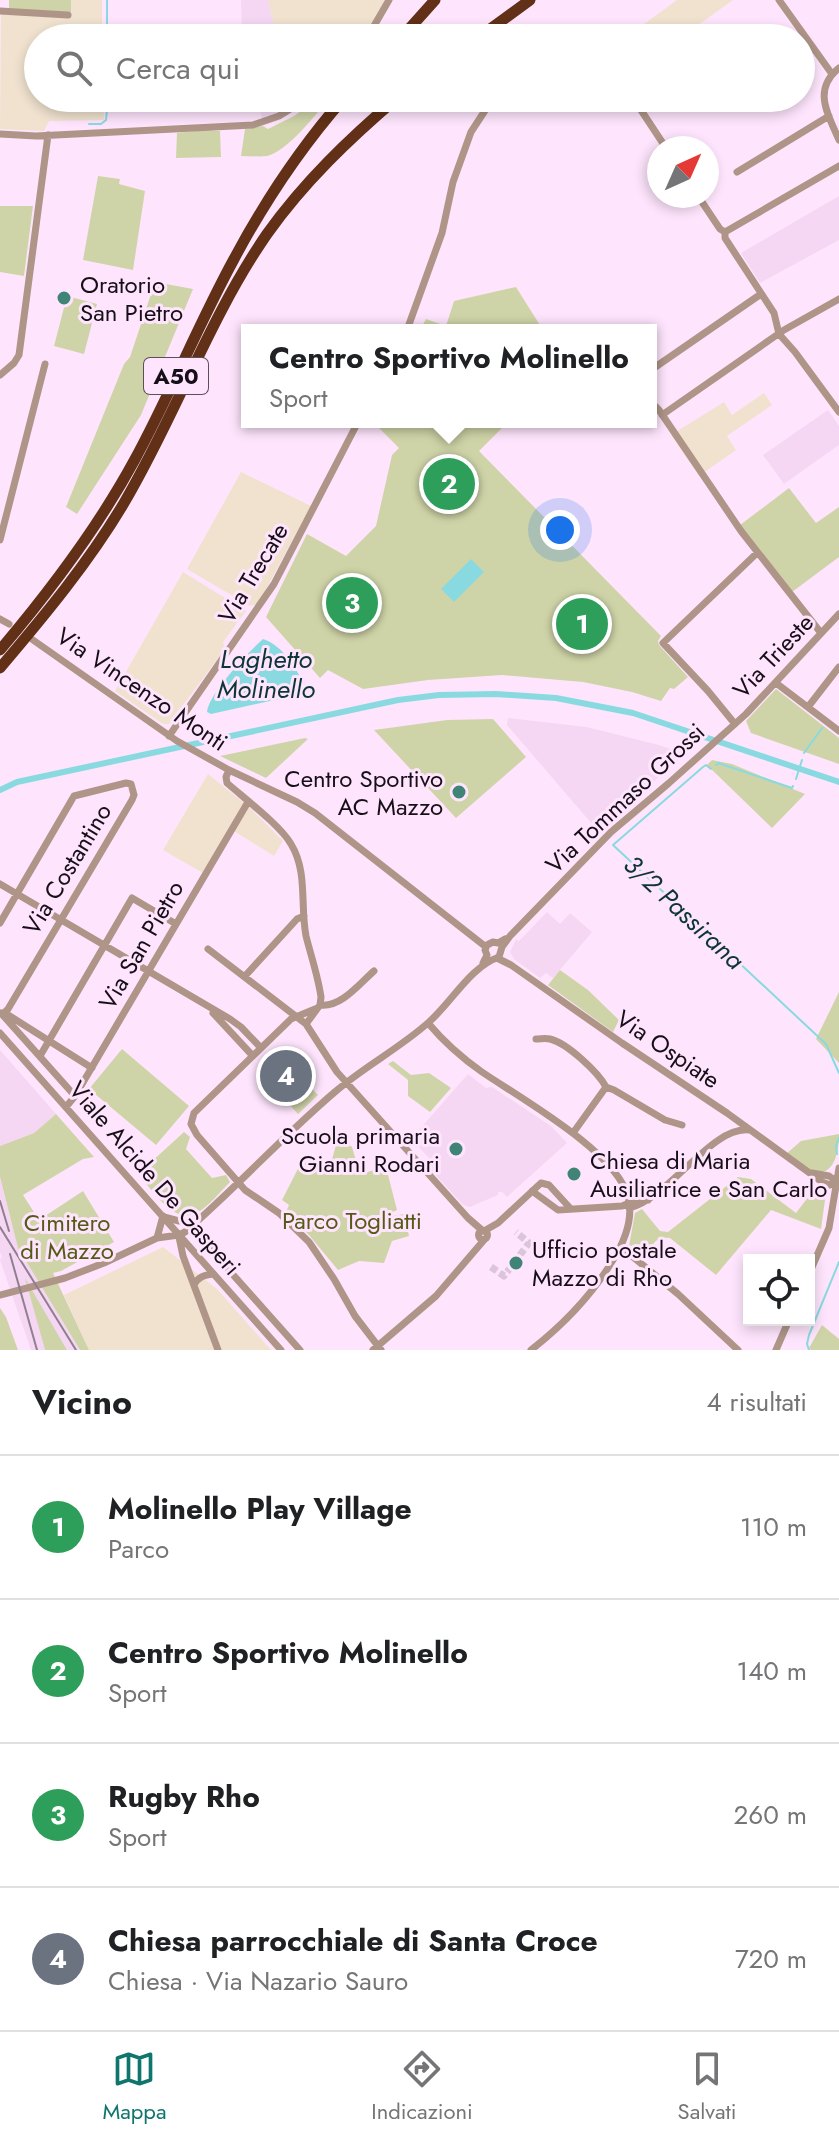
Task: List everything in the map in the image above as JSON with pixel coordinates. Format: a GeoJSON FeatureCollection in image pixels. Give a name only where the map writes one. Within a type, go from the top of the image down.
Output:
{"type":"FeatureCollection","features":[{"type":"Feature","properties":{"kind":"highway"},"geometry":{"type":"LineString","coordinates":[[414,24],[435,0]]}},
{"type":"Feature","properties":{"kind":"highway"},"geometry":{"type":"LineString","coordinates":[[497,24],[530,0]]}},
{"type":"Feature","properties":{"kind":"highway","name":"A50"},"geometry":{"type":"LineString","coordinates":[[0,650],[53,585],[108,506],[152,427],[254,223],[283,176],[333,112]]}},
{"type":"Feature","properties":{"kind":"highway","name":"A50"},"geometry":{"type":"LineString","coordinates":[[0,668],[57,599],[118,513],[219,315],[268,233],[331,157],[381,112]]}},
{"type":"Feature","properties":{"kind":"street"},"geometry":{"type":"LineString","coordinates":[[375,24],[389,0]]}},
{"type":"Feature","properties":{"kind":"street"},"geometry":{"type":"LineString","coordinates":[[779,0],[798,24]]}},
{"type":"Feature","properties":{"kind":"street"},"geometry":{"type":"LineString","coordinates":[[0,11],[68,15]]}},
{"type":"Feature","properties":{"kind":"street"},"geometry":{"type":"LineString","coordinates":[[815,45],[836,71],[823,95],[839,140]]}},
{"type":"Feature","properties":{"kind":"street"},"geometry":{"type":"LineString","coordinates":[[0,134],[48,135],[253,125],[285,112]]}},
{"type":"Feature","properties":{"kind":"street"},"geometry":{"type":"LineString","coordinates":[[409,324],[442,233],[453,182],[471,132],[484,112]]}},
{"type":"Feature","properties":{"kind":"street"},"geometry":{"type":"LineString","coordinates":[[642,112],[658,136]]}},
{"type":"Feature","properties":{"kind":"street"},"geometry":{"type":"LineString","coordinates":[[737,172],[829,116]]}},
{"type":"Feature","properties":{"kind":"street"},"geometry":{"type":"LineString","coordinates":[[0,375],[19,355],[48,135]]}},
{"type":"Feature","properties":{"kind":"street"},"geometry":{"type":"LineString","coordinates":[[725,232],[839,166]]}},
{"type":"Feature","properties":{"kind":"street"},"geometry":{"type":"LineString","coordinates":[[706,208],[725,232]]}},
{"type":"Feature","properties":{"kind":"street"},"geometry":{"type":"LineString","coordinates":[[725,232],[725,238],[774,313],[779,334],[839,412]]}},
{"type":"Feature","properties":{"kind":"street"},"geometry":{"type":"LineString","coordinates":[[657,366],[761,294]]}},
{"type":"Feature","properties":{"kind":"street"},"geometry":{"type":"LineString","coordinates":[[662,415],[792,324],[839,299]]}},
{"type":"Feature","properties":{"kind":"street"},"geometry":{"type":"LineString","coordinates":[[0,540],[45,364]]}},
{"type":"Feature","properties":{"kind":"street"},"geometry":{"type":"LineString","coordinates":[[657,409],[757,553],[821,633]]}},
{"type":"Feature","properties":{"kind":"street","name":"Via Trecate"},"geometry":{"type":"LineString","coordinates":[[169,736],[274,584],[355,428]]}},
{"type":"Feature","properties":{"kind":"street"},"geometry":{"type":"LineString","coordinates":[[735,724],[663,643],[757,553]]}},
{"type":"Feature","properties":{"kind":"street","name":"Via Trieste"},"geometry":{"type":"LineString","coordinates":[[735,724],[839,614]]}},
{"type":"Feature","properties":{"kind":"street"},"geometry":{"type":"LineString","coordinates":[[0,619],[9,624]]}},
{"type":"Feature","properties":{"kind":"street","name":"Via Vincenzo Monti"},"geometry":{"type":"LineString","coordinates":[[33,640],[169,736],[231,771],[226,777],[229,785],[284,834],[292,846],[302,876],[306,933],[320,991],[318,1007]]}},
{"type":"Feature","properties":{"kind":"street"},"geometry":{"type":"LineString","coordinates":[[808,707],[839,667]]}},
{"type":"Feature","properties":{"kind":"street"},"geometry":{"type":"LineString","coordinates":[[776,683],[839,731]]}},
{"type":"Feature","properties":{"kind":"street","name":"Via Tommaso Grossi"},"geometry":{"type":"LineString","coordinates":[[179,1235],[346,1083],[428,1023],[611,832],[735,724]]}},
{"type":"Feature","properties":{"kind":"street","name":"Via Ospiate"},"geometry":{"type":"LineString","coordinates":[[231,771],[315,813],[507,962],[805,1171],[829,1176],[836,1181]]}},
{"type":"Feature","properties":{"kind":"street","name":"Via Costantino"},"geometry":{"type":"LineString","coordinates":[[2,1012],[132,800],[131,784],[74,796],[17,894]]}},
{"type":"Feature","properties":{"kind":"street","name":"Via San Pietro"},"geometry":{"type":"LineString","coordinates":[[66,1107],[248,802]]}},
{"type":"Feature","properties":{"kind":"street"},"geometry":{"type":"LineString","coordinates":[[0,884],[236,1023],[261,1048]]}},
{"type":"Feature","properties":{"kind":"street"},"geometry":{"type":"LineString","coordinates":[[0,923],[17,894]]}},
{"type":"Feature","properties":{"kind":"street"},"geometry":{"type":"LineString","coordinates":[[40,1056],[132,898],[176,924]]}},
{"type":"Feature","properties":{"kind":"street"},"geometry":{"type":"LineString","coordinates":[[245,976],[297,919],[304,916]]}},
{"type":"Feature","properties":{"kind":"street"},"geometry":{"type":"LineString","coordinates":[[208,949],[306,1024],[346,1083],[483,1235]]}},
{"type":"Feature","properties":{"kind":"street"},"geometry":{"type":"LineString","coordinates":[[374,971],[335,1003],[295,1016],[252,1055],[194,1113],[191,1125],[197,1135],[247,1193],[279,1213],[309,1242],[377,1349],[436,1296],[483,1235],[540,1184],[546,1183],[570,1208]]}},
{"type":"Feature","properties":{"kind":"street"},"geometry":{"type":"LineString","coordinates":[[207,1005],[252,1055]]}},
{"type":"Feature","properties":{"kind":"street"},"geometry":{"type":"LineString","coordinates":[[306,1024],[318,1007]]}},
{"type":"Feature","properties":{"kind":"street"},"geometry":{"type":"LineString","coordinates":[[2,1012],[92,1068]]}},
{"type":"Feature","properties":{"kind":"street"},"geometry":{"type":"LineString","coordinates":[[2,1012],[75,1096]]}},
{"type":"Feature","properties":{"kind":"street"},"geometry":{"type":"LineString","coordinates":[[230,1030],[236,1023]]}},
{"type":"Feature","properties":{"kind":"street"},"geometry":{"type":"LineString","coordinates":[[428,1023],[474,1066],[595,1151],[626,1191],[628,1228],[621,1247],[601,1280],[582,1303],[531,1350]]}},
{"type":"Feature","properties":{"kind":"street","name":"Viale Alcide De Gasperi"},"geometry":{"type":"LineString","coordinates":[[0,1033],[281,1350]]}},
{"type":"Feature","properties":{"kind":"street"},"geometry":{"type":"LineString","coordinates":[[536,1039],[550,1039],[562,1046],[591,1067],[606,1087],[665,1120],[682,1125]]}},
{"type":"Feature","properties":{"kind":"street"},"geometry":{"type":"LineString","coordinates":[[573,1133],[606,1087]]}},
{"type":"Feature","properties":{"kind":"street"},"geometry":{"type":"LineString","coordinates":[[724,1136],[728,1124],[736,1120]]}},
{"type":"Feature","properties":{"kind":"street"},"geometry":{"type":"LineString","coordinates":[[629,1209],[648,1200],[724,1136],[738,1130],[751,1131]]}},
{"type":"Feature","properties":{"kind":"street"},"geometry":{"type":"LineString","coordinates":[[815,1260],[829,1228],[839,1168]]}},
{"type":"Feature","properties":{"kind":"street"},"geometry":{"type":"LineString","coordinates":[[532,1191],[556,1209],[616,1206],[620,1200],[629,1209]]}},
{"type":"Feature","properties":{"kind":"street"},"geometry":{"type":"LineString","coordinates":[[626,1191],[639,1199],[648,1200]]}},
{"type":"Feature","properties":{"kind":"street"},"geometry":{"type":"LineString","coordinates":[[629,1209],[639,1199]]}},
{"type":"Feature","properties":{"kind":"street"},"geometry":{"type":"LineString","coordinates":[[157,1238],[163,1216],[179,1221],[197,1221]]}},
{"type":"Feature","properties":{"kind":"street","name":"Viale Alcide De Gasperi"},"geometry":{"type":"LineString","coordinates":[[197,1221],[197,1233],[203,1241],[300,1350]]}},
{"type":"Feature","properties":{"kind":"street"},"geometry":{"type":"LineString","coordinates":[[0,1295],[58,1280],[157,1238],[179,1235],[183,1256],[218,1350]]}},
{"type":"Feature","properties":{"kind":"street"},"geometry":{"type":"LineString","coordinates":[[621,1247],[675,1291],[738,1350]]}},
{"type":"Feature","properties":{"kind":"street"},"geometry":{"type":"LineString","coordinates":[[194,1285],[204,1275],[213,1274]]}},
{"type":"Feature","properties":{"kind":"street"},"geometry":{"type":"LineString","coordinates":[[776,1350],[786,1326]]}},
{"type":"Feature","properties":{"kind":"shaded area"},"geometry":{"type":"Polygon","coordinates":[[[71,0],[102,0],[102,24],[24,24],[24,112],[104,112],[104,120],[49,121],[44,131],[0,129],[1,14],[71,17],[71,0]]]}},
{"type":"Feature","properties":{"kind":"shaded area"},"geometry":{"type":"Polygon","coordinates":[[[241,0],[268,0],[274,24],[242,24],[241,0]]]}},
{"type":"Feature","properties":{"kind":"shaded area"},"geometry":{"type":"Polygon","coordinates":[[[268,0],[385,0],[372,24],[274,24],[268,0]]]}},
{"type":"Feature","properties":{"kind":"shaded area"},"geometry":{"type":"Polygon","coordinates":[[[677,0],[733,0],[700,24],[644,24],[677,0]]]}},
{"type":"Feature","properties":{"kind":"shaded area"},"geometry":{"type":"Polygon","coordinates":[[[260,112],[282,112],[262,119],[260,112]]]}},
{"type":"Feature","properties":{"kind":"shaded area"},"geometry":{"type":"Polygon","coordinates":[[[839,196],[839,240],[760,283],[741,253],[839,196]]]}},
{"type":"Feature","properties":{"kind":"shaded area"},"geometry":{"type":"Polygon","coordinates":[[[764,393],[772,405],[727,436],[736,450],[699,476],[671,435],[724,402],[732,415],[764,393]]]}},
{"type":"Feature","properties":{"kind":"shaded area"},"geometry":{"type":"Polygon","coordinates":[[[828,410],[839,426],[839,445],[784,484],[763,455],[828,410]]]}},
{"type":"Feature","properties":{"kind":"shaded area"},"geometry":{"type":"Polygon","coordinates":[[[241,472],[311,506],[258,604],[250,606],[187,569],[241,472]]]}},
{"type":"Feature","properties":{"kind":"shaded area"},"geometry":{"type":"Polygon","coordinates":[[[183,572],[246,611],[223,642],[225,649],[169,724],[163,724],[115,691],[183,572]]]}},
{"type":"Feature","properties":{"kind":"shaded area"},"geometry":{"type":"Polygon","coordinates":[[[508,718],[587,727],[685,754],[598,831],[507,725],[508,718]]]}},
{"type":"Feature","properties":{"kind":"shaded area"},"geometry":{"type":"Polygon","coordinates":[[[208,774],[249,807],[283,841],[274,856],[229,828],[203,873],[163,850],[208,774]]]}},
{"type":"Feature","properties":{"kind":"shaded area"},"geometry":{"type":"Polygon","coordinates":[[[547,912],[560,924],[570,913],[592,932],[553,978],[546,973],[540,978],[514,959],[510,952],[516,939],[519,941],[547,912]]]}},
{"type":"Feature","properties":{"kind":"shaded area"},"geometry":{"type":"Polygon","coordinates":[[[0,1050],[56,1114],[34,1133],[0,1146],[0,1050]]]}},
{"type":"Feature","properties":{"kind":"shaded area"},"geometry":{"type":"Polygon","coordinates":[[[468,1074],[551,1126],[567,1143],[507,1197],[498,1192],[498,1195],[470,1207],[463,1205],[432,1171],[430,1159],[411,1139],[468,1074]]]}},
{"type":"Feature","properties":{"kind":"shaded area"},"geometry":{"type":"Polygon","coordinates":[[[0,1177],[18,1248],[80,1350],[67,1350],[27,1282],[45,1350],[31,1350],[0,1260],[0,1177]]]}},
{"type":"Feature","properties":{"kind":"shaded area"},"geometry":{"type":"Polygon","coordinates":[[[163,1247],[217,1289],[271,1350],[89,1350],[64,1295],[163,1247]]]}},
{"type":"Feature","properties":{"kind":"green space"},"geometry":{"type":"Polygon","coordinates":[[[9,0],[71,0],[71,12],[9,9],[9,0]]]}},
{"type":"Feature","properties":{"kind":"green space"},"geometry":{"type":"Polygon","coordinates":[[[300,112],[318,112],[301,132],[275,153],[241,156],[245,129],[263,126],[268,129],[300,112]]]}},
{"type":"Feature","properties":{"kind":"green space"},"geometry":{"type":"Polygon","coordinates":[[[220,131],[221,157],[176,158],[177,133],[220,131]]]}},
{"type":"Feature","properties":{"kind":"green space"},"geometry":{"type":"Polygon","coordinates":[[[98,176],[120,179],[119,184],[145,191],[133,270],[83,260],[98,176]]]}},
{"type":"Feature","properties":{"kind":"green space"},"geometry":{"type":"Polygon","coordinates":[[[0,206],[33,206],[24,276],[0,272],[0,206]]]}},
{"type":"Feature","properties":{"kind":"green space"},"geometry":{"type":"Polygon","coordinates":[[[155,282],[193,289],[141,415],[77,514],[66,507],[124,364],[130,357],[155,282]]]}},
{"type":"Feature","properties":{"kind":"green space"},"geometry":{"type":"Polygon","coordinates":[[[516,287],[539,324],[447,324],[454,301],[516,287]]]}},
{"type":"Feature","properties":{"kind":"green space"},"geometry":{"type":"Polygon","coordinates":[[[67,296],[97,304],[84,354],[54,346],[67,296]]]}},
{"type":"Feature","properties":{"kind":"green space"},"geometry":{"type":"Polygon","coordinates":[[[426,319],[440,324],[423,324],[426,319]]]}},
{"type":"Feature","properties":{"kind":"green space"},"geometry":{"type":"Polygon","coordinates":[[[379,428],[502,428],[479,451],[661,636],[659,645],[688,677],[674,689],[670,688],[661,701],[583,682],[502,675],[428,680],[363,689],[328,670],[320,678],[266,617],[307,534],[346,556],[376,526],[392,455],[399,448],[379,428]]]}},
{"type":"Feature","properties":{"kind":"green space"},"geometry":{"type":"Polygon","coordinates":[[[789,488],[816,523],[839,507],[839,557],[792,592],[740,525],[789,488]]]}},
{"type":"Feature","properties":{"kind":"green space"},"geometry":{"type":"Polygon","coordinates":[[[776,689],[839,738],[839,764],[751,733],[746,721],[776,689]]]}},
{"type":"Feature","properties":{"kind":"green space","name":"Centro Sportivo AC Mazzo"},"geometry":{"type":"Polygon","coordinates":[[[493,719],[526,757],[456,818],[374,730],[447,720],[493,719]]]}},
{"type":"Feature","properties":{"kind":"green space"},"geometry":{"type":"Polygon","coordinates":[[[308,739],[266,778],[220,756],[308,739]]]}},
{"type":"Feature","properties":{"kind":"green space"},"geometry":{"type":"Polygon","coordinates":[[[712,760],[732,764],[805,794],[772,828],[707,765],[712,760]]]}},
{"type":"Feature","properties":{"kind":"green space"},"geometry":{"type":"Polygon","coordinates":[[[560,970],[588,990],[619,1020],[613,1032],[548,985],[560,970]]]}},
{"type":"Feature","properties":{"kind":"green space"},"geometry":{"type":"Polygon","coordinates":[[[839,992],[839,1063],[816,1039],[839,992]]]}},
{"type":"Feature","properties":{"kind":"green space"},"geometry":{"type":"Polygon","coordinates":[[[122,1049],[189,1106],[156,1145],[89,1089],[122,1049]]]}},
{"type":"Feature","properties":{"kind":"green space"},"geometry":{"type":"Polygon","coordinates":[[[393,1061],[411,1075],[429,1073],[451,1088],[430,1112],[408,1096],[408,1080],[388,1064],[393,1061]]]}},
{"type":"Feature","properties":{"kind":"green space"},"geometry":{"type":"Polygon","coordinates":[[[306,1083],[318,1095],[298,1114],[286,1101],[306,1083]]]}},
{"type":"Feature","properties":{"kind":"green space","name":"Cimitero di Mazzo"},"geometry":{"type":"Polygon","coordinates":[[[56,1114],[94,1157],[83,1159],[23,1195],[39,1220],[83,1191],[114,1242],[53,1273],[89,1350],[80,1350],[18,1248],[0,1177],[0,1146],[34,1133],[56,1114]]]}},
{"type":"Feature","properties":{"kind":"green space"},"geometry":{"type":"Polygon","coordinates":[[[184,1132],[190,1137],[186,1149],[212,1178],[226,1175],[230,1182],[206,1207],[188,1216],[164,1204],[138,1174],[184,1132]]]}},
{"type":"Feature","properties":{"kind":"green space"},"geometry":{"type":"Polygon","coordinates":[[[839,1134],[836,1156],[824,1172],[808,1169],[786,1154],[801,1141],[839,1134]]]}},
{"type":"Feature","properties":{"kind":"green space","name":"Parco Togliatti"},"geometry":{"type":"Polygon","coordinates":[[[338,1138],[352,1147],[360,1174],[386,1167],[397,1210],[393,1216],[404,1214],[409,1236],[392,1241],[384,1263],[359,1261],[338,1270],[286,1212],[289,1205],[282,1200],[304,1157],[307,1162],[329,1170],[338,1138]]]}},
{"type":"Feature","properties":{"kind":"green space"},"geometry":{"type":"Polygon","coordinates":[[[738,1177],[751,1179],[796,1213],[815,1188],[825,1200],[821,1229],[771,1210],[716,1275],[670,1238],[659,1239],[642,1257],[629,1246],[635,1213],[642,1209],[660,1231],[668,1232],[738,1177]]]}},
{"type":"Feature","properties":{"kind":"green space"},"geometry":{"type":"Polygon","coordinates":[[[25,1278],[67,1350],[45,1350],[25,1278]]]}},
{"type":"Feature","properties":{"kind":"green space"},"geometry":{"type":"Polygon","coordinates":[[[0,1308],[6,1317],[18,1350],[0,1350],[0,1308]]]}},
{"type":"Feature","properties":{"kind":"green space"},"geometry":{"type":"Polygon","coordinates":[[[822,1325],[839,1339],[839,1350],[809,1348],[822,1325]]]}},
{"type":"Feature","properties":{"kind":"water"},"geometry":{"type":"Polygon","coordinates":[[[471,559],[484,572],[454,602],[441,589],[471,559]]]}},
{"type":"Feature","properties":{"kind":"water","name":"Laghetto Molinello"},"geometry":{"type":"Polygon","coordinates":[[[263,639],[277,647],[294,666],[306,687],[302,694],[211,714],[207,712],[221,685],[263,639]]]}},
{"type":"Feature","properties":{"kind":"waterway"},"geometry":{"type":"LineString","coordinates":[[107,0],[107,24]]}},
{"type":"Feature","properties":{"kind":"waterway"},"geometry":{"type":"LineString","coordinates":[[89,124],[101,124],[106,120],[107,112]]}},
{"type":"Feature","properties":{"kind":"waterway"},"geometry":{"type":"LineString","coordinates":[[0,790],[17,782],[398,700],[439,695],[496,694],[556,698],[633,713],[839,782]]}},
{"type":"Feature","properties":{"kind":"waterway","name":"3/2 Passirana"},"geometry":{"type":"LineString","coordinates":[[804,753],[822,728]]}},
{"type":"Feature","properties":{"kind":"waterway","name":"3/2 Passirana"},"geometry":{"type":"LineString","coordinates":[[796,779],[802,760]]}},
{"type":"Feature","properties":{"kind":"waterway","name":"3/2 Passirana"},"geometry":{"type":"LineString","coordinates":[[716,765],[718,763],[793,786]]}},
{"type":"Feature","properties":{"kind":"waterway","name":"3/2 Passirana"},"geometry":{"type":"LineString","coordinates":[[711,769],[706,765],[703,767],[613,845],[826,1044],[839,1073]]}},
{"type":"Feature","properties":{"kind":"waterway","name":"3/2 Passirana"},"geometry":{"type":"LineString","coordinates":[[837,1154],[839,1138]]}},
{"type":"Feature","properties":{"kind":"waterway","name":"3/2 Passirana"},"geometry":{"type":"LineString","coordinates":[[809,1350],[809,1335],[839,1262]]}},
{"type":"Feature","properties":{"kind":"tunnel"},"geometry":{"type":"LineString","coordinates":[[491,1267],[504,1276],[529,1243],[516,1232]]}},
{"type":"Feature","properties":{"kind":"railway"},"geometry":{"type":"LineString","coordinates":[[0,1201],[9,1231]]}},
{"type":"Feature","properties":{"kind":"railway"},"geometry":{"type":"LineString","coordinates":[[0,1227],[76,1350]]}},
{"type":"Feature","properties":{"kind":"railway"},"geometry":{"type":"LineString","coordinates":[[10,1254],[37,1350]]}},
{"type":"Feature","properties":{"kind":"place","name":"Oratorio San Pietro"},"geometry":{"type":"Point","coordinates":[64,298]}},
{"type":"Feature","properties":{"kind":"place","name":"Centro Sportivo Molinello"},"geometry":{"type":"Point","coordinates":[449,484]}},
{"type":"Feature","properties":{"kind":"place","name":"Rugby Rho"},"geometry":{"type":"Point","coordinates":[352,603]}},
{"type":"Feature","properties":{"kind":"place","name":"Molinello Play Village"},"geometry":{"type":"Point","coordinates":[582,624]}},
{"type":"Feature","properties":{"kind":"place","name":"Centro Sportivo AC Mazzo"},"geometry":{"type":"Point","coordinates":[459,792]}},
{"type":"Feature","properties":{"kind":"place","name":"Chiesa parrocchiale di Santa Croce"},"geometry":{"type":"Point","coordinates":[286,1076]}},
{"type":"Feature","properties":{"kind":"place","name":"Scuola primaria Gianni Rodari"},"geometry":{"type":"Point","coordinates":[456,1149]}},
{"type":"Feature","properties":{"kind":"place","name":"Chiesa di Maria Ausiliatrice e San Carlo"},"geometry":{"type":"Point","coordinates":[574,1174]}},
{"type":"Feature","properties":{"kind":"place","name":"Ufficio postale Mazzo di Rho"},"geometry":{"type":"Point","coordinates":[516,1263]}}]}
